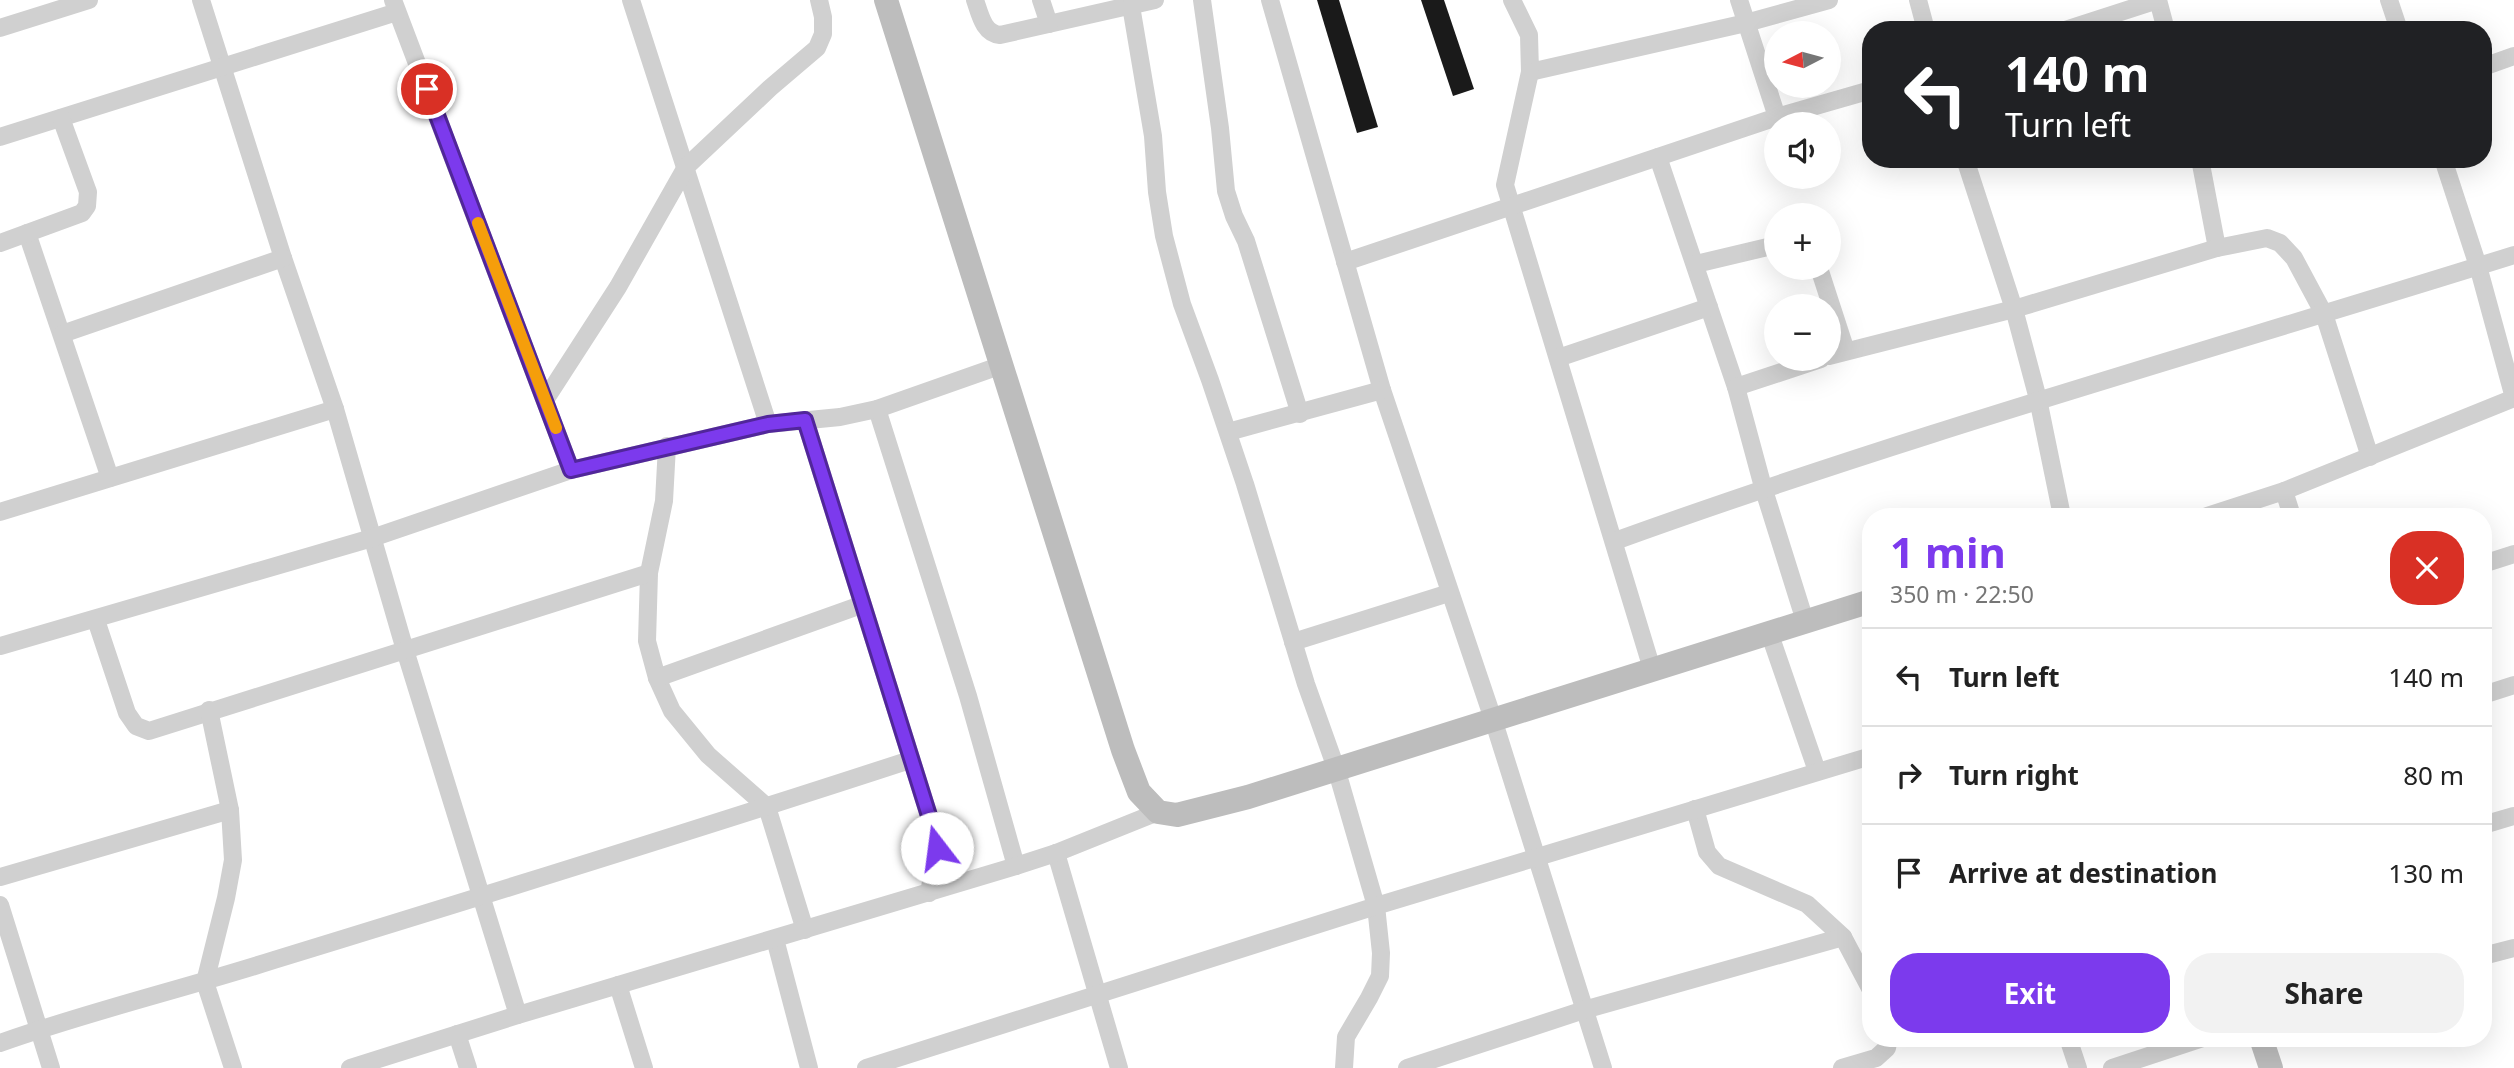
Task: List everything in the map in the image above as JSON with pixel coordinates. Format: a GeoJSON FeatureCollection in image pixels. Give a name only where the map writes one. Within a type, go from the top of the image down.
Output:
{"type":"FeatureCollection","features":[{"type":"Feature","properties":{"kind":"main road"},"geometry":{"type":"LineString","coordinates":[[886,0],[1123,751],[1139,792],[1158,812],[1177,815],[1203,810],[1862,604]]}},
{"type":"Feature","properties":{"kind":"main road"},"geometry":{"type":"LineString","coordinates":[[2264,1047],[2271,1068]]}},
{"type":"Feature","properties":{"kind":"street"},"geometry":{"type":"LineString","coordinates":[[0,28],[89,0]]}},
{"type":"Feature","properties":{"kind":"street"},"geometry":{"type":"LineString","coordinates":[[201,0],[283,258],[335,410],[405,650],[518,1014]]}},
{"type":"Feature","properties":{"kind":"street"},"geometry":{"type":"LineString","coordinates":[[631,0],[768,424]]}},
{"type":"Feature","properties":{"kind":"street"},"geometry":{"type":"LineString","coordinates":[[545,400],[618,287],[686,167],[817,48],[823,34],[819,0]]}},
{"type":"Feature","properties":{"kind":"street"},"geometry":{"type":"LineString","coordinates":[[975,0],[986,29],[1000,36],[1155,0]]}},
{"type":"Feature","properties":{"kind":"street"},"geometry":{"type":"LineString","coordinates":[[1041,0],[1049,24]]}},
{"type":"Feature","properties":{"kind":"street"},"geometry":{"type":"LineString","coordinates":[[1202,0],[1226,191],[1234,216],[1247,241],[1300,414]]}},
{"type":"Feature","properties":{"kind":"street"},"geometry":{"type":"LineString","coordinates":[[1270,0],[1382,390],[1493,719],[1603,1068]]}},
{"type":"Feature","properties":{"kind":"street"},"geometry":{"type":"LineString","coordinates":[[1513,0],[1529,35],[1530,72],[1504,185],[1653,669]]}},
{"type":"Feature","properties":{"kind":"street"},"geometry":{"type":"LineString","coordinates":[[1739,0],[1775,112]]}},
{"type":"Feature","properties":{"kind":"street"},"geometry":{"type":"LineString","coordinates":[[1530,72],[1746,23],[1829,0]]}},
{"type":"Feature","properties":{"kind":"street"},"geometry":{"type":"LineString","coordinates":[[1918,0],[1924,21]]}},
{"type":"Feature","properties":{"kind":"street"},"geometry":{"type":"LineString","coordinates":[[2093,21],[2158,0],[2164,21]]}},
{"type":"Feature","properties":{"kind":"street"},"geometry":{"type":"LineString","coordinates":[[2389,0],[2396,21]]}},
{"type":"Feature","properties":{"kind":"street"},"geometry":{"type":"LineString","coordinates":[[0,137],[222,67],[395,6],[571,470]]}},
{"type":"Feature","properties":{"kind":"street"},"geometry":{"type":"LineString","coordinates":[[1130,6],[1153,136],[1157,192],[1164,236],[1182,304],[1228,432],[1293,642],[1336,768],[1376,906],[1381,953],[1380,976],[1346,1037],[1344,1068]]}},
{"type":"Feature","properties":{"kind":"street"},"geometry":{"type":"LineString","coordinates":[[2492,63],[2514,57]]}},
{"type":"Feature","properties":{"kind":"street"},"geometry":{"type":"LineString","coordinates":[[1794,112],[1862,93]]}},
{"type":"Feature","properties":{"kind":"street"},"geometry":{"type":"LineString","coordinates":[[0,243],[82,213],[87,206],[88,192],[61,118]]}},
{"type":"Feature","properties":{"kind":"street"},"geometry":{"type":"LineString","coordinates":[[1345,262],[1764,121]]}},
{"type":"Feature","properties":{"kind":"street"},"geometry":{"type":"LineString","coordinates":[[1658,157],[1736,387],[1763,487],[1805,621]]}},
{"type":"Feature","properties":{"kind":"street"},"geometry":{"type":"LineString","coordinates":[[1968,168],[2014,309],[2038,400],[2060,508]]}},
{"type":"Feature","properties":{"kind":"street"},"geometry":{"type":"LineString","coordinates":[[2202,168],[2217,248]]}},
{"type":"Feature","properties":{"kind":"street"},"geometry":{"type":"LineString","coordinates":[[2232,508],[2284,491],[2514,398],[2478,266],[2445,168]]}},
{"type":"Feature","properties":{"kind":"street"},"geometry":{"type":"LineString","coordinates":[[27,233],[110,478]]}},
{"type":"Feature","properties":{"kind":"street"},"geometry":{"type":"LineString","coordinates":[[1841,352],[2014,309],[2217,248],[2267,238],[2280,243],[2294,258],[2324,314],[2370,457]]}},
{"type":"Feature","properties":{"kind":"street"},"geometry":{"type":"LineString","coordinates":[[1696,264],[1764,248]]}},
{"type":"Feature","properties":{"kind":"street"},"geometry":{"type":"LineString","coordinates":[[1615,541],[1763,487],[2514,255]]}},
{"type":"Feature","properties":{"kind":"street"},"geometry":{"type":"LineString","coordinates":[[62,334],[283,258]]}},
{"type":"Feature","properties":{"kind":"street"},"geometry":{"type":"LineString","coordinates":[[1558,358],[1709,307]]}},
{"type":"Feature","properties":{"kind":"street"},"geometry":{"type":"LineString","coordinates":[[0,646],[372,538],[571,470],[768,424],[877,409],[1002,365]]}},
{"type":"Feature","properties":{"kind":"street"},"geometry":{"type":"LineString","coordinates":[[1736,387],[1785,371]]}},
{"type":"Feature","properties":{"kind":"street"},"geometry":{"type":"LineString","coordinates":[[1228,432],[1382,390]]}},
{"type":"Feature","properties":{"kind":"street"},"geometry":{"type":"LineString","coordinates":[[877,409],[968,696],[1016,866]]}},
{"type":"Feature","properties":{"kind":"street"},"geometry":{"type":"LineString","coordinates":[[0,512],[335,410]]}},
{"type":"Feature","properties":{"kind":"street"},"geometry":{"type":"LineString","coordinates":[[805,420],[936,838],[937,848],[929,892]]}},
{"type":"Feature","properties":{"kind":"street"},"geometry":{"type":"LineString","coordinates":[[667,446],[663,510],[649,573],[647,641],[657,678],[672,711],[708,755],[767,807],[806,930]]}},
{"type":"Feature","properties":{"kind":"street"},"geometry":{"type":"LineString","coordinates":[[2284,491],[2289,508]]}},
{"type":"Feature","properties":{"kind":"street"},"geometry":{"type":"LineString","coordinates":[[2492,561],[2514,554]]}},
{"type":"Feature","properties":{"kind":"street"},"geometry":{"type":"LineString","coordinates":[[96,620],[127,712],[136,726],[149,731],[649,573]]}},
{"type":"Feature","properties":{"kind":"street"},"geometry":{"type":"LineString","coordinates":[[1293,642],[1450,593]]}},
{"type":"Feature","properties":{"kind":"street"},"geometry":{"type":"LineString","coordinates":[[657,678],[861,605]]}},
{"type":"Feature","properties":{"kind":"street"},"geometry":{"type":"LineString","coordinates":[[1769,632],[1817,771]]}},
{"type":"Feature","properties":{"kind":"street"},"geometry":{"type":"LineString","coordinates":[[2492,692],[2514,685]]}},
{"type":"Feature","properties":{"kind":"street"},"geometry":{"type":"LineString","coordinates":[[209,710],[230,810],[233,860],[205,982],[233,1068]]}},
{"type":"Feature","properties":{"kind":"street"},"geometry":{"type":"LineString","coordinates":[[866,1068],[1376,906],[1862,758]]}},
{"type":"Feature","properties":{"kind":"street"},"geometry":{"type":"LineString","coordinates":[[0,1043],[481,897],[910,760]]}},
{"type":"Feature","properties":{"kind":"street"},"geometry":{"type":"LineString","coordinates":[[1695,809],[1707,852],[1719,866],[1807,904],[1843,937],[1862,973]]}},
{"type":"Feature","properties":{"kind":"street"},"geometry":{"type":"LineString","coordinates":[[0,877],[230,810]]}},
{"type":"Feature","properties":{"kind":"street"},"geometry":{"type":"LineString","coordinates":[[350,1068],[518,1014],[1016,866],[1158,812]]}},
{"type":"Feature","properties":{"kind":"street"},"geometry":{"type":"LineString","coordinates":[[2492,822],[2514,816]]}},
{"type":"Feature","properties":{"kind":"street"},"geometry":{"type":"LineString","coordinates":[[1056,853],[1119,1068]]}},
{"type":"Feature","properties":{"kind":"street"},"geometry":{"type":"LineString","coordinates":[[0,905],[51,1068]]}},
{"type":"Feature","properties":{"kind":"street"},"geometry":{"type":"LineString","coordinates":[[1408,1068],[1584,1010],[1843,937]]}},
{"type":"Feature","properties":{"kind":"street"},"geometry":{"type":"LineString","coordinates":[[775,939],[808,1068]]}},
{"type":"Feature","properties":{"kind":"street"},"geometry":{"type":"LineString","coordinates":[[2492,954],[2514,948]]}},
{"type":"Feature","properties":{"kind":"street"},"geometry":{"type":"LineString","coordinates":[[618,985],[644,1068]]}},
{"type":"Feature","properties":{"kind":"street"},"geometry":{"type":"LineString","coordinates":[[457,1034],[468,1068]]}},
{"type":"Feature","properties":{"kind":"street"},"geometry":{"type":"LineString","coordinates":[[1842,1068],[1876,1058],[1887,1047]]}},
{"type":"Feature","properties":{"kind":"street"},"geometry":{"type":"LineString","coordinates":[[2071,1047],[2078,1068]]}},
{"type":"Feature","properties":{"kind":"street"},"geometry":{"type":"LineString","coordinates":[[2112,1068],[2176,1047]]}},
{"type":"Feature","properties":{"kind":"building"},"geometry":{"type":"Polygon","coordinates":[[[1317,0],[1339,0],[1378,127],[1357,133],[1317,0]]]}},
{"type":"Feature","properties":{"kind":"building"},"geometry":{"type":"Polygon","coordinates":[[[1421,0],[1444,0],[1474,89],[1453,96],[1421,0]]]}},
{"type":"Feature","properties":{"kind":"slow traffic"},"geometry":{"type":"LineString","coordinates":[[478,223],[556,428]]}},
{"type":"Feature","properties":{"kind":"route"},"geometry":{"type":"LineString","coordinates":[[427,89],[571,470],[768,424],[805,420],[937,848]]}}]}
